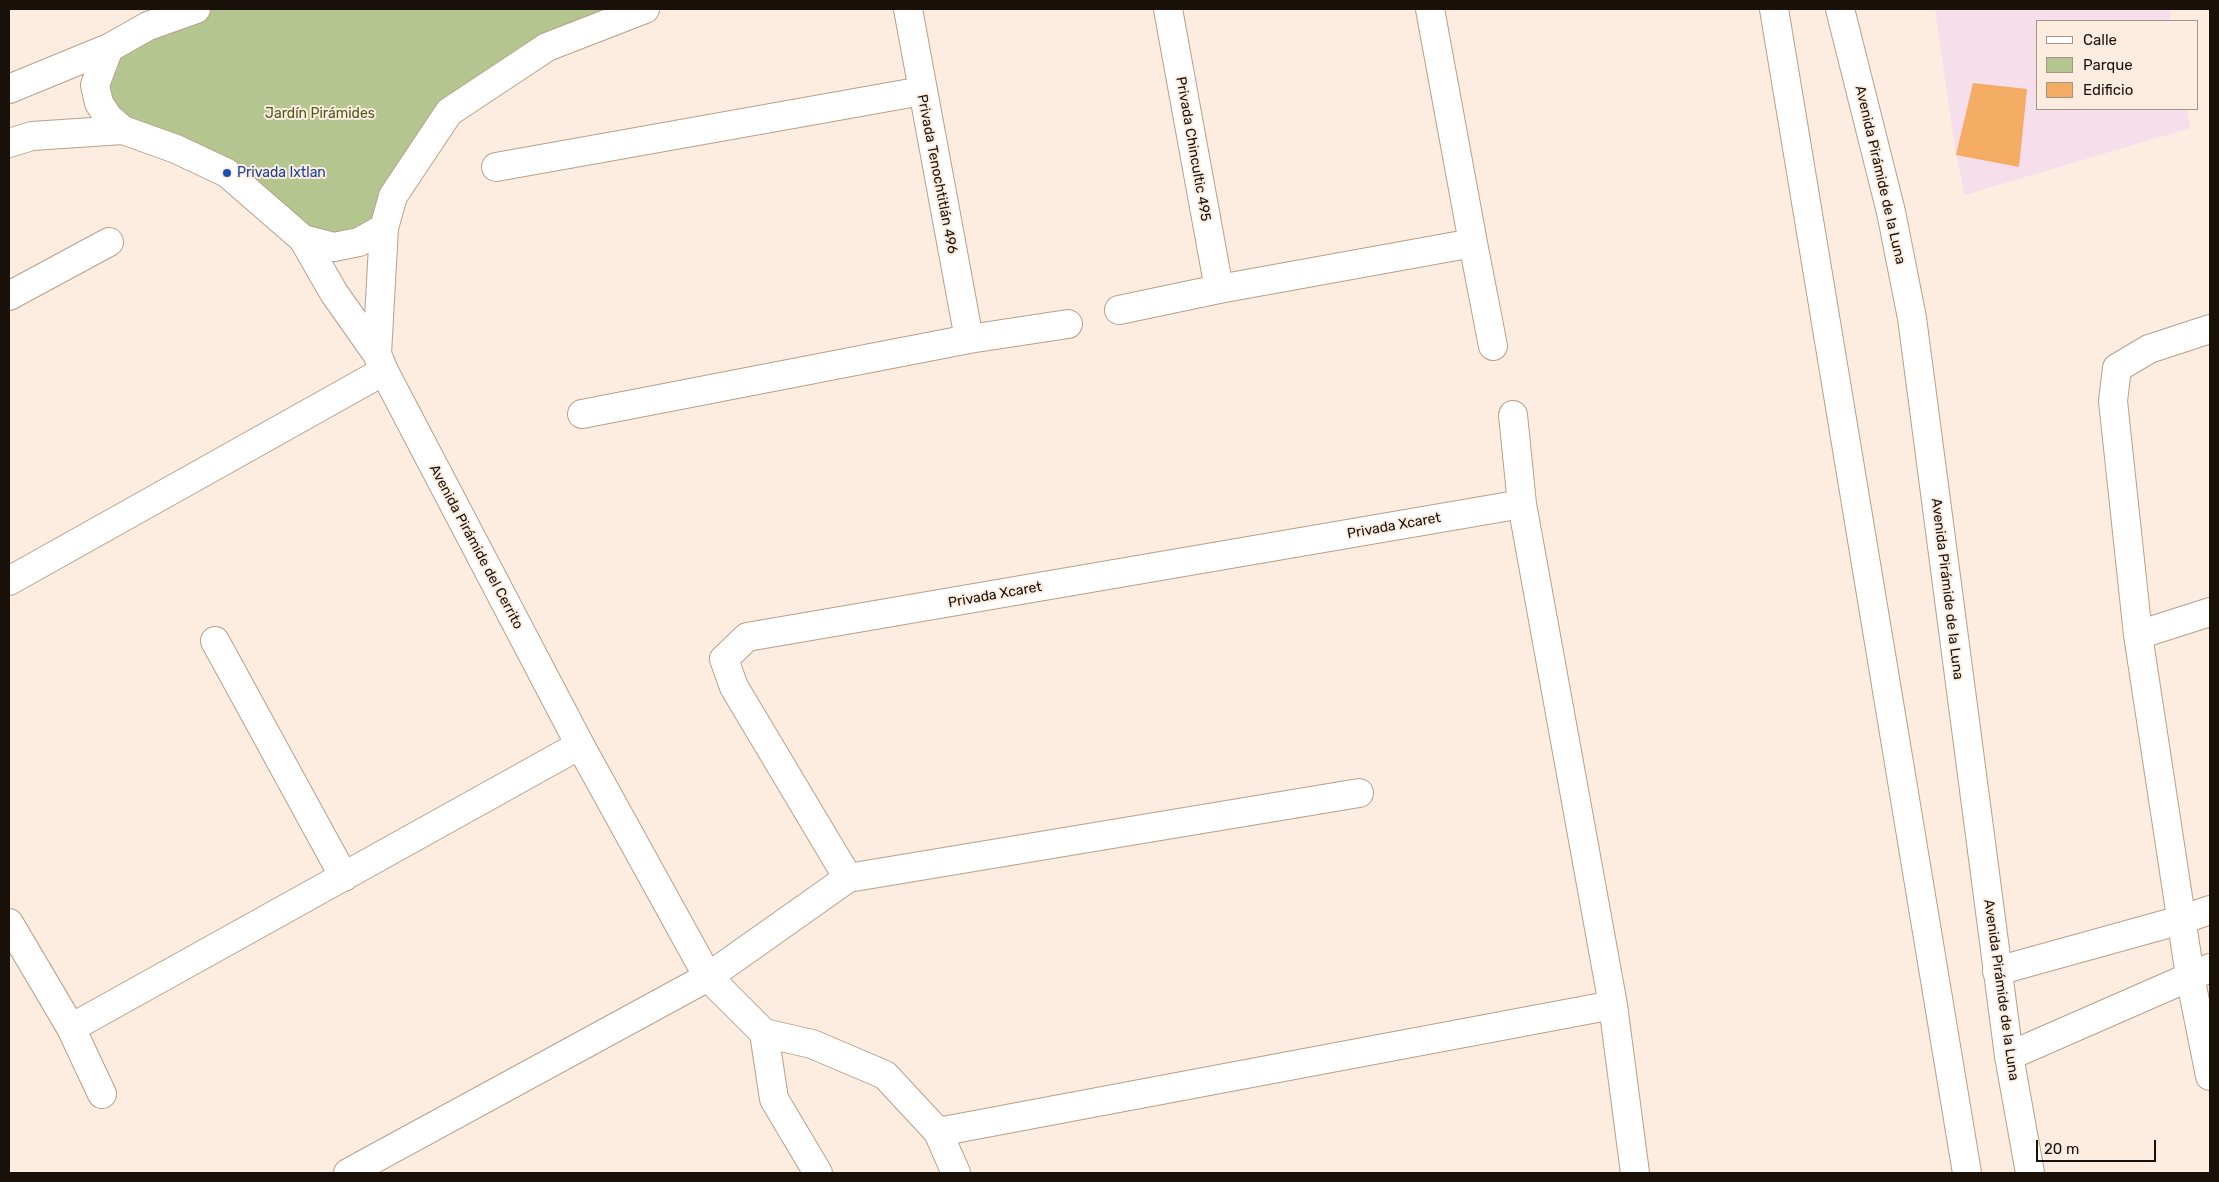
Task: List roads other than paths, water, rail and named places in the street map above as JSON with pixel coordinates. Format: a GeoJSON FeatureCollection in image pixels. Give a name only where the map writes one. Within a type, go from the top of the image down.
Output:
{"type":"FeatureCollection","features":[{"type":"Feature","properties":{"kind":"street"},"geometry":{"type":"LineString","coordinates":[[9,89],[109,48],[147,17],[196,9]]}},
{"type":"Feature","properties":{"kind":"street"},"geometry":{"type":"LineString","coordinates":[[9,581],[380,362],[384,228],[392,196],[449,112],[547,47],[645,9]]}},
{"type":"Feature","properties":{"kind":"street","name":"Privada Tenochtitlán 496"},"geometry":{"type":"LineString","coordinates":[[908,9],[969,339]]}},
{"type":"Feature","properties":{"kind":"street","name":"Privada Chincultic 495"},"geometry":{"type":"LineString","coordinates":[[1168,9],[1219,290]]}},
{"type":"Feature","properties":{"kind":"street"},"geometry":{"type":"LineString","coordinates":[[1430,9],[1494,346]]}},
{"type":"Feature","properties":{"kind":"street"},"geometry":{"type":"LineString","coordinates":[[1774,9],[1967,1173]]}},
{"type":"Feature","properties":{"kind":"street","name":"Avenida Pirámide de la Luna"},"geometry":{"type":"LineString","coordinates":[[1840,9],[1891,212],[1912,318],[1997,971],[2009,1056],[2030,1173]]}},
{"type":"Feature","properties":{"kind":"street"},"geometry":{"type":"LineString","coordinates":[[109,48],[95,85],[99,103],[103,110],[123,130]]}},
{"type":"Feature","properties":{"kind":"street"},"geometry":{"type":"LineString","coordinates":[[496,167],[922,91]]}},
{"type":"Feature","properties":{"kind":"street"},"geometry":{"type":"LineString","coordinates":[[9,143],[32,136],[123,130]]}},
{"type":"Feature","properties":{"kind":"street","name":"Avenida Pirámide del Cerrito"},"geometry":{"type":"LineString","coordinates":[[123,130],[176,149],[228,172],[303,239],[334,292],[380,362],[580,746],[708,977],[764,1033]]}},
{"type":"Feature","properties":{"kind":"street"},"geometry":{"type":"LineString","coordinates":[[303,239],[334,247],[359,242],[384,228]]}},
{"type":"Feature","properties":{"kind":"street"},"geometry":{"type":"LineString","coordinates":[[9,296],[109,242]]}},
{"type":"Feature","properties":{"kind":"street"},"geometry":{"type":"LineString","coordinates":[[1119,310],[1473,243]]}},
{"type":"Feature","properties":{"kind":"street"},"geometry":{"type":"LineString","coordinates":[[582,414],[969,339],[1068,324]]}},
{"type":"Feature","properties":{"kind":"street"},"geometry":{"type":"LineString","coordinates":[[2210,328],[2149,348],[2117,368],[2113,401],[2138,635],[2181,920],[2200,972],[2210,1076]]}},
{"type":"Feature","properties":{"kind":"street"},"geometry":{"type":"LineString","coordinates":[[1513,415],[1522,504],[1613,1005],[1635,1173]]}},
{"type":"Feature","properties":{"kind":"street","name":"Privada Xcaret"},"geometry":{"type":"LineString","coordinates":[[848,878],[734,687],[724,658],[747,638],[1522,504]]}},
{"type":"Feature","properties":{"kind":"street"},"geometry":{"type":"LineString","coordinates":[[2138,635],[2210,612]]}},
{"type":"Feature","properties":{"kind":"street"},"geometry":{"type":"LineString","coordinates":[[215,641],[344,877]]}},
{"type":"Feature","properties":{"kind":"street"},"geometry":{"type":"LineString","coordinates":[[71,1028],[580,746]]}},
{"type":"Feature","properties":{"kind":"street"},"geometry":{"type":"LineString","coordinates":[[348,1173],[708,977],[848,878],[1359,793]]}},
{"type":"Feature","properties":{"kind":"street"},"geometry":{"type":"LineString","coordinates":[[1997,971],[2181,920],[2210,910]]}},
{"type":"Feature","properties":{"kind":"street"},"geometry":{"type":"LineString","coordinates":[[9,924],[71,1028],[102,1094]]}},
{"type":"Feature","properties":{"kind":"street"},"geometry":{"type":"LineString","coordinates":[[2009,1056],[2200,972]]}},
{"type":"Feature","properties":{"kind":"street"},"geometry":{"type":"LineString","coordinates":[[938,1132],[1613,1005]]}},
{"type":"Feature","properties":{"kind":"street"},"geometry":{"type":"LineString","coordinates":[[818,1173],[774,1099],[764,1033],[812,1044],[885,1076],[938,1132],[956,1173]]}},
{"type":"Feature","properties":{"kind":"place","name":"Privada Ixtlan"},"geometry":{"type":"Point","coordinates":[227,173]}},
{"type":"Feature","properties":{"kind":"park label","name":"Jardín Pirámides"},"geometry":{"type":"Point","coordinates":[320,114]}}]}
